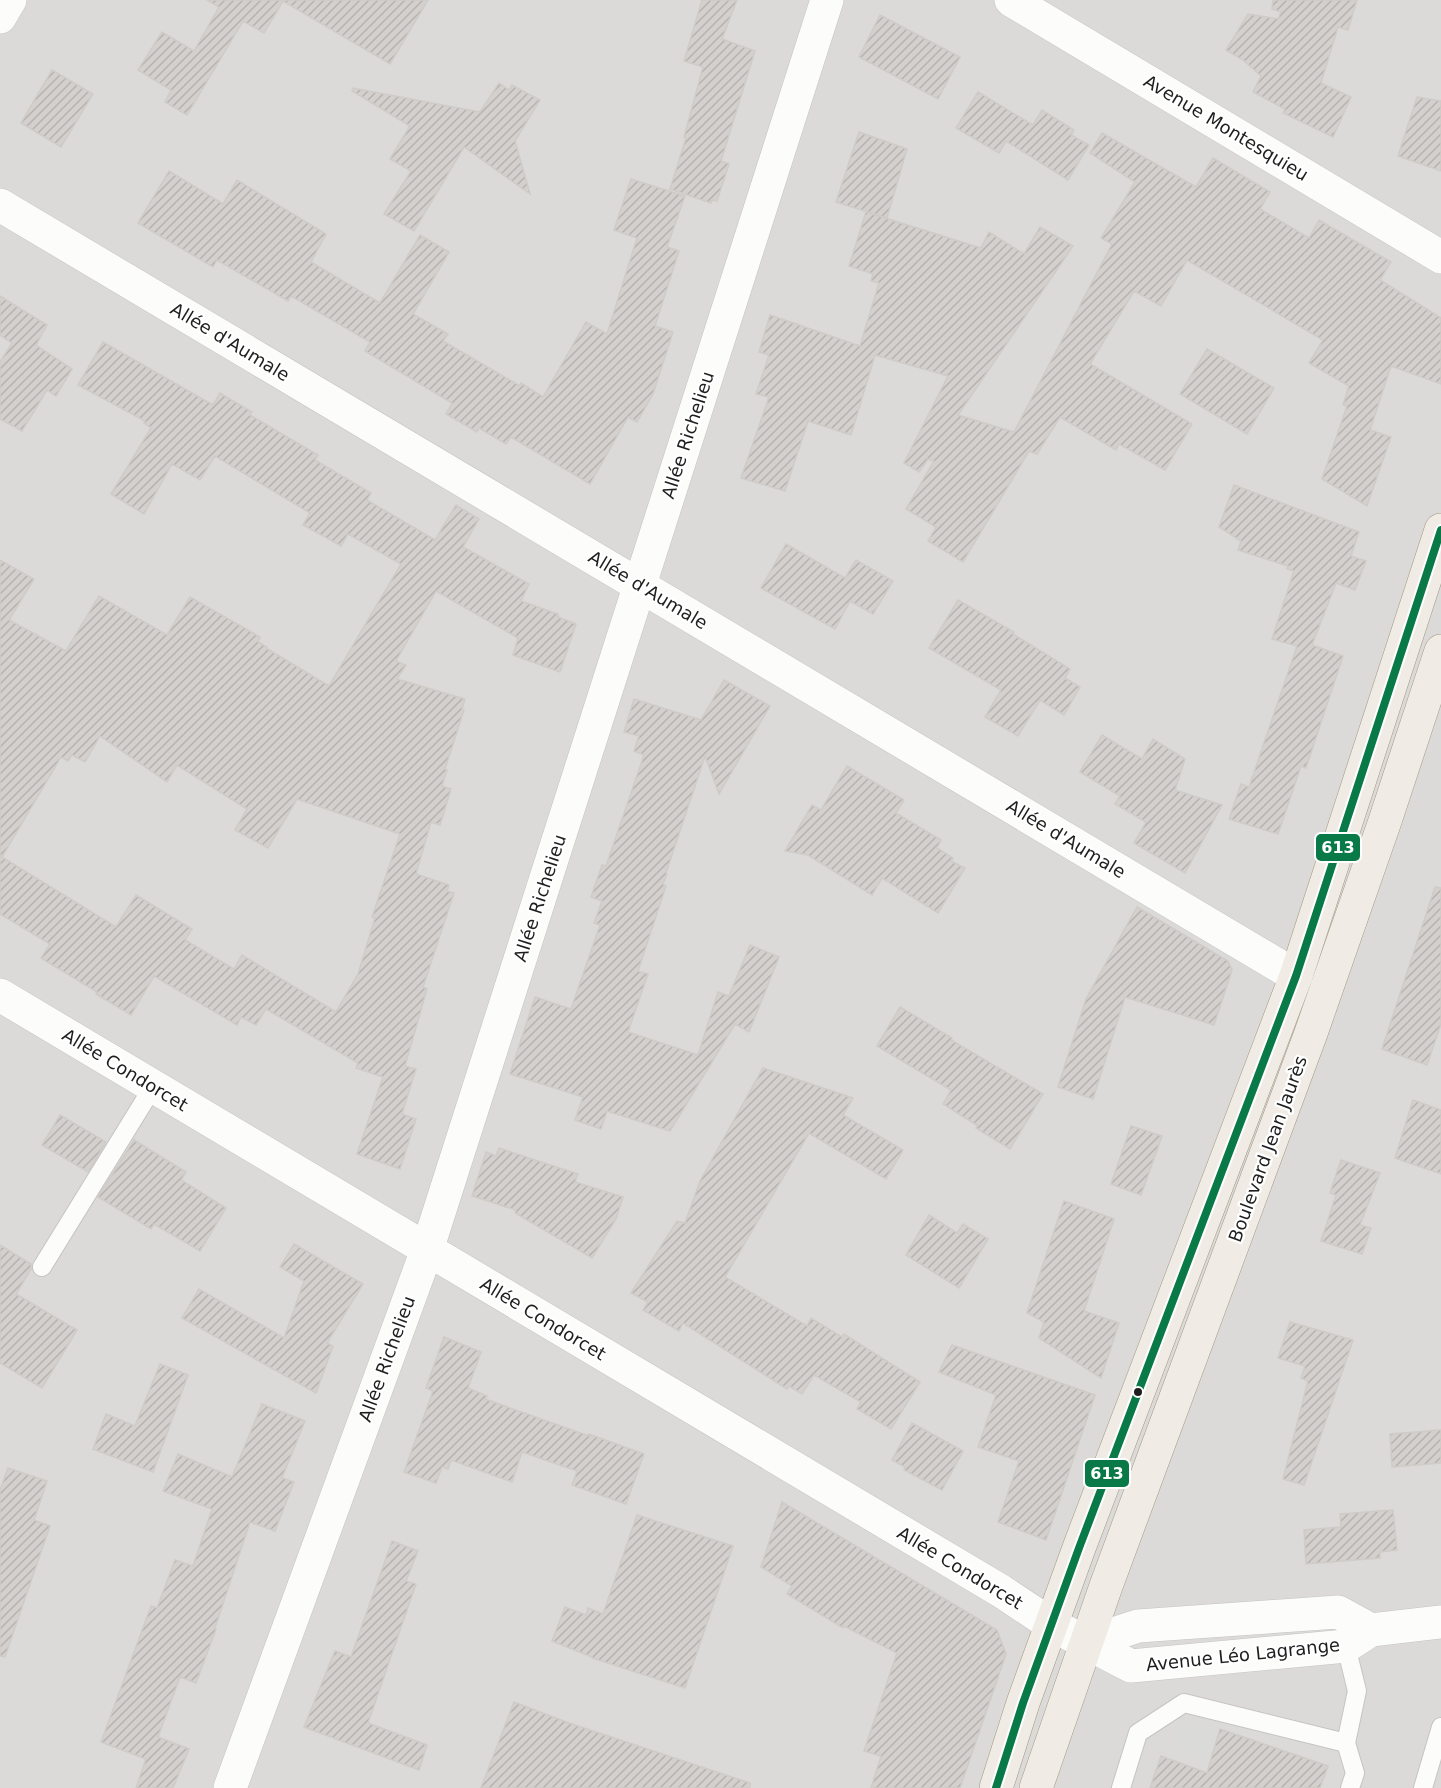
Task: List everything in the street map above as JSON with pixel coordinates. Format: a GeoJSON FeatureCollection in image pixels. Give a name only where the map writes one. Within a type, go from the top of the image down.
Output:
{"type":"FeatureCollection","features":[{"type":"Feature","properties":{"kind":"main road","name":"Boulevard Jean Jaurès"},"geometry":{"type":"LineString","coordinates":[[996,1788],[1023,1703],[1079,1548],[1296,976],[1441,530]]}},
{"type":"Feature","properties":{"kind":"main road","name":"Boulevard Jean Jaurès"},"geometry":{"type":"LineString","coordinates":[[1036,1788],[1086,1643],[1311,1033],[1441,651]]}},
{"type":"Feature","properties":{"kind":"street"},"geometry":{"type":"LineString","coordinates":[[0,16],[10,0]]}},
{"type":"Feature","properties":{"kind":"street","name":"Allée Richelieu"},"geometry":{"type":"LineString","coordinates":[[230,1788],[428,1250],[827,0]]}},
{"type":"Feature","properties":{"kind":"street","name":"Avenue Montesquieu"},"geometry":{"type":"LineString","coordinates":[[1011,0],[1441,257]]}},
{"type":"Feature","properties":{"kind":"street","name":"Allée d'Aumale"},"geometry":{"type":"LineString","coordinates":[[0,205],[1296,976]]}},
{"type":"Feature","properties":{"kind":"street","name":"Allée Condorcet"},"geometry":{"type":"LineString","coordinates":[[0,995],[1001,1591],[1052,1625],[1086,1643]]}},
{"type":"Feature","properties":{"kind":"street","name":"Avenue Léo Lagrange"},"geometry":{"type":"LineString","coordinates":[[1086,1643],[1131,1666],[1359,1638],[1441,1622]]}},
{"type":"Feature","properties":{"kind":"lane"},"geometry":{"type":"LineString","coordinates":[[42,1267],[153,1087]]}},
{"type":"Feature","properties":{"kind":"lane"},"geometry":{"type":"LineString","coordinates":[[1350,1788],[1355,1773],[1346,1743],[1357,1691],[1359,1638]]}},
{"type":"Feature","properties":{"kind":"lane"},"geometry":{"type":"LineString","coordinates":[[1121,1788],[1138,1732],[1184,1703],[1346,1743]]}},
{"type":"Feature","properties":{"kind":"lane"},"geometry":{"type":"LineString","coordinates":[[1423,1788],[1441,1727]]}},
{"type":"Feature","properties":{"kind":"shaded area"},"geometry":{"type":"Polygon","coordinates":[[[0,0],[1441,0],[1441,1788],[0,1788],[0,0]]]}},
{"type":"Feature","properties":{"kind":"shaded area"},"geometry":{"type":"Polygon","coordinates":[[[1182,1720],[1219,1733],[1210,1757],[1173,1744],[1182,1720]]]}},
{"type":"Feature","properties":{"kind":"building"},"geometry":{"type":"Polygon","coordinates":[[[207,0],[428,0],[390,64],[283,1],[264,33],[243,21],[187,115],[165,102],[171,90],[138,70],[162,32],[194,51],[219,7],[207,0]]]}},
{"type":"Feature","properties":{"kind":"building"},"geometry":{"type":"Polygon","coordinates":[[[702,0],[737,0],[722,39],[755,51],[721,161],[729,164],[717,201],[712,200],[711,203],[670,189],[686,138],[684,137],[703,67],[684,61],[702,0]]]}},
{"type":"Feature","properties":{"kind":"building"},"geometry":{"type":"Polygon","coordinates":[[[1273,0],[1357,0],[1348,30],[1338,27],[1321,83],[1351,97],[1333,137],[1283,113],[1285,109],[1253,92],[1261,76],[1243,60],[1226,50],[1248,14],[1278,19],[1281,12],[1272,9],[1273,0]]]}},
{"type":"Feature","properties":{"kind":"building"},"geometry":{"type":"Polygon","coordinates":[[[880,15],[960,57],[938,99],[859,57],[880,15]]]}},
{"type":"Feature","properties":{"kind":"building"},"geometry":{"type":"Polygon","coordinates":[[[52,70],[93,94],[61,147],[21,123],[52,70]]]}},
{"type":"Feature","properties":{"kind":"building"},"geometry":{"type":"Polygon","coordinates":[[[499,83],[509,90],[512,85],[540,100],[515,141],[530,194],[464,147],[414,231],[384,214],[411,171],[390,159],[410,126],[352,91],[353,88],[480,112],[499,83]]]}},
{"type":"Feature","properties":{"kind":"building"},"geometry":{"type":"Polygon","coordinates":[[[978,92],[1033,125],[1042,110],[1074,130],[1071,135],[1089,145],[1068,180],[1006,141],[999,153],[956,128],[978,92]]]}},
{"type":"Feature","properties":{"kind":"building"},"geometry":{"type":"Polygon","coordinates":[[[1417,97],[1441,101],[1441,171],[1398,156],[1417,97]]]}},
{"type":"Feature","properties":{"kind":"building"},"geometry":{"type":"Polygon","coordinates":[[[859,132],[907,149],[887,218],[836,202],[859,132]]]}},
{"type":"Feature","properties":{"kind":"building"},"geometry":{"type":"Polygon","coordinates":[[[1102,133],[1196,187],[1213,158],[1270,192],[1260,209],[1309,238],[1319,220],[1391,262],[1380,280],[1441,318],[1441,384],[1391,366],[1370,430],[1391,437],[1367,506],[1322,479],[1347,406],[1343,405],[1349,386],[1309,363],[1323,340],[1187,260],[1161,306],[1134,291],[1090,364],[1192,424],[1165,470],[1119,444],[1116,450],[1060,417],[1037,454],[1029,451],[963,562],[928,541],[936,527],[906,509],[934,461],[928,459],[919,472],[904,463],[948,376],[875,355],[851,435],[808,421],[785,491],[741,478],[769,397],[756,394],[769,355],[759,352],[770,315],[860,346],[879,283],[871,281],[873,274],[849,266],[866,212],[981,248],[989,232],[1024,254],[1040,227],[1073,246],[958,415],[1014,432],[1112,244],[1101,238],[1135,182],[1090,153],[1102,133]]]}},
{"type":"Feature","properties":{"kind":"building"},"geometry":{"type":"Polygon","coordinates":[[[169,171],[223,204],[237,180],[326,234],[311,262],[380,303],[420,235],[449,252],[413,314],[448,334],[443,341],[543,397],[586,322],[607,334],[637,238],[614,230],[631,179],[685,196],[667,247],[679,251],[655,326],[673,332],[653,394],[637,422],[628,417],[590,484],[511,437],[506,444],[479,428],[477,432],[446,414],[452,403],[365,351],[370,342],[291,296],[288,301],[217,260],[213,267],[138,223],[169,171]]]}},
{"type":"Feature","properties":{"kind":"building"},"geometry":{"type":"Polygon","coordinates":[[[0,296],[47,325],[36,345],[72,369],[56,396],[47,390],[22,431],[0,419],[0,362],[12,343],[0,335],[0,296]]]}},
{"type":"Feature","properties":{"kind":"building"},"geometry":{"type":"Polygon","coordinates":[[[103,342],[213,405],[220,393],[252,412],[250,415],[318,455],[315,460],[371,493],[367,500],[435,540],[456,505],[479,519],[463,547],[529,584],[521,601],[558,614],[558,617],[576,624],[560,672],[513,655],[518,638],[436,591],[396,661],[406,665],[397,679],[465,699],[462,709],[464,710],[445,769],[447,770],[442,786],[451,789],[440,825],[431,822],[416,874],[449,885],[447,891],[454,893],[423,987],[427,989],[405,1066],[416,1069],[402,1114],[416,1119],[400,1169],[357,1154],[383,1077],[356,1068],[358,1063],[266,1009],[256,1025],[241,1017],[237,1025],[154,976],[131,1015],[41,958],[50,944],[0,914],[0,560],[34,579],[9,620],[66,651],[99,596],[167,635],[190,597],[260,637],[258,642],[266,648],[329,686],[401,564],[348,534],[341,546],[303,525],[310,513],[215,456],[200,480],[172,464],[144,514],[111,494],[151,428],[144,423],[145,421],[78,385],[103,342]],[[100,736],[85,762],[72,755],[68,761],[61,757],[2,857],[116,927],[136,895],[192,929],[185,940],[234,969],[242,955],[336,1012],[358,974],[375,918],[372,917],[400,834],[297,799],[268,848],[235,830],[247,809],[177,765],[167,782],[100,736]]]}},
{"type":"Feature","properties":{"kind":"building"},"geometry":{"type":"Polygon","coordinates":[[[1207,349],[1274,388],[1247,434],[1180,394],[1207,349]]]}},
{"type":"Feature","properties":{"kind":"building"},"geometry":{"type":"Polygon","coordinates":[[[1234,485],[1359,532],[1351,556],[1366,561],[1355,590],[1336,583],[1312,645],[1343,656],[1306,768],[1301,766],[1278,834],[1229,819],[1241,784],[1249,787],[1297,646],[1272,639],[1294,571],[1287,569],[1288,566],[1238,550],[1241,541],[1219,527],[1234,485]]]}},
{"type":"Feature","properties":{"kind":"building"},"geometry":{"type":"Polygon","coordinates":[[[786,544],[845,578],[856,560],[893,581],[873,614],[850,601],[835,629],[761,588],[786,544]]]}},
{"type":"Feature","properties":{"kind":"building"},"geometry":{"type":"Polygon","coordinates":[[[958,600],[1014,632],[1013,634],[1070,669],[1065,678],[1080,687],[1064,715],[1040,700],[1018,736],[985,717],[1001,690],[929,648],[958,600]]]}},
{"type":"Feature","properties":{"kind":"building"},"geometry":{"type":"Polygon","coordinates":[[[724,680],[770,706],[719,794],[705,756],[666,873],[663,884],[666,886],[638,971],[648,974],[628,1032],[698,1055],[718,992],[729,996],[750,945],[779,957],[749,1032],[735,1024],[670,1131],[607,1111],[601,1129],[575,1120],[583,1097],[510,1074],[535,997],[571,1009],[600,925],[594,923],[602,901],[591,897],[602,865],[606,866],[644,755],[634,751],[639,736],[624,732],[634,699],[701,720],[724,680]]]}},
{"type":"Feature","properties":{"kind":"building"},"geometry":{"type":"Polygon","coordinates":[[[1102,735],[1142,759],[1153,739],[1185,759],[1175,790],[1222,805],[1185,873],[1134,843],[1146,822],[1115,804],[1120,796],[1080,772],[1102,735]]]}},
{"type":"Feature","properties":{"kind":"building"},"geometry":{"type":"Polygon","coordinates":[[[847,766],[904,800],[896,813],[941,840],[937,848],[953,858],[951,861],[965,868],[938,913],[882,878],[872,895],[808,855],[785,851],[812,805],[821,810],[847,766]]]}},
{"type":"Feature","properties":{"kind":"building"},"geometry":{"type":"Polygon","coordinates":[[[1435,887],[1441,888],[1441,1024],[1427,1065],[1382,1049],[1435,887]]]}},
{"type":"Feature","properties":{"kind":"building"},"geometry":{"type":"Polygon","coordinates":[[[1137,907],[1228,961],[1232,970],[1214,1025],[1125,997],[1093,1099],[1058,1087],[1086,999],[1137,907]]]}},
{"type":"Feature","properties":{"kind":"building"},"geometry":{"type":"Polygon","coordinates":[[[900,1007],[1043,1094],[1010,1149],[943,1104],[951,1090],[877,1046],[900,1007]]]}},
{"type":"Feature","properties":{"kind":"building"},"geometry":{"type":"Polygon","coordinates":[[[763,1068],[853,1098],[843,1115],[903,1150],[886,1179],[809,1133],[725,1277],[807,1326],[811,1318],[842,1337],[844,1334],[920,1382],[891,1429],[857,1409],[861,1402],[814,1375],[802,1394],[789,1386],[787,1389],[683,1323],[679,1331],[643,1310],[648,1302],[631,1293],[677,1221],[685,1223],[700,1181],[763,1068]]]}},
{"type":"Feature","properties":{"kind":"building"},"geometry":{"type":"Polygon","coordinates":[[[1413,1100],[1441,1110],[1441,1174],[1395,1158],[1413,1100]]]}},
{"type":"Feature","properties":{"kind":"building"},"geometry":{"type":"Polygon","coordinates":[[[60,1115],[106,1142],[88,1172],[42,1145],[60,1115]]]}},
{"type":"Feature","properties":{"kind":"building"},"geometry":{"type":"Polygon","coordinates":[[[1131,1126],[1162,1136],[1141,1195],[1111,1184],[1131,1126]]]}},
{"type":"Feature","properties":{"kind":"building"},"geometry":{"type":"Polygon","coordinates":[[[134,1140],[186,1172],[181,1180],[226,1208],[200,1251],[154,1224],[151,1229],[98,1197],[134,1140]]]}},
{"type":"Feature","properties":{"kind":"building"},"geometry":{"type":"Polygon","coordinates":[[[499,1148],[578,1174],[575,1182],[623,1197],[616,1219],[592,1258],[515,1213],[516,1210],[472,1196],[486,1152],[496,1156],[499,1148]]]}},
{"type":"Feature","properties":{"kind":"building"},"geometry":{"type":"Polygon","coordinates":[[[1341,1160],[1380,1173],[1360,1225],[1371,1228],[1362,1254],[1321,1241],[1336,1195],[1330,1193],[1341,1160]]]}},
{"type":"Feature","properties":{"kind":"building"},"geometry":{"type":"Polygon","coordinates":[[[1064,1201],[1114,1219],[1084,1311],[1119,1323],[1101,1378],[1039,1338],[1044,1322],[1027,1313],[1064,1201]]]}},
{"type":"Feature","properties":{"kind":"building"},"geometry":{"type":"Polygon","coordinates":[[[929,1215],[957,1233],[963,1224],[988,1239],[959,1288],[906,1255],[929,1215]]]}},
{"type":"Feature","properties":{"kind":"building"},"geometry":{"type":"Polygon","coordinates":[[[294,1244],[363,1284],[327,1343],[333,1346],[316,1393],[182,1318],[199,1289],[284,1338],[304,1281],[280,1267],[294,1244]]]}},
{"type":"Feature","properties":{"kind":"building"},"geometry":{"type":"Polygon","coordinates":[[[0,1245],[31,1264],[31,1269],[16,1294],[77,1330],[42,1388],[0,1363],[0,1245]]]}},
{"type":"Feature","properties":{"kind":"building"},"geometry":{"type":"Polygon","coordinates":[[[1290,1322],[1353,1340],[1304,1485],[1283,1479],[1308,1381],[1301,1378],[1305,1366],[1278,1358],[1290,1322]]]}},
{"type":"Feature","properties":{"kind":"building"},"geometry":{"type":"Polygon","coordinates":[[[444,1337],[481,1352],[468,1388],[487,1396],[485,1399],[644,1454],[626,1504],[572,1485],[577,1471],[522,1452],[512,1482],[451,1460],[448,1469],[442,1467],[436,1483],[404,1472],[433,1391],[426,1388],[444,1337]]]}},
{"type":"Feature","properties":{"kind":"building"},"geometry":{"type":"Polygon","coordinates":[[[952,1345],[1095,1395],[1046,1540],[998,1522],[1019,1461],[978,1447],[996,1395],[939,1372],[952,1345]]]}},
{"type":"Feature","properties":{"kind":"building"},"geometry":{"type":"Polygon","coordinates":[[[160,1364],[188,1375],[153,1472],[93,1449],[106,1414],[135,1426],[160,1364]]]}},
{"type":"Feature","properties":{"kind":"building"},"geometry":{"type":"Polygon","coordinates":[[[262,1404],[305,1421],[282,1478],[294,1482],[275,1531],[250,1522],[196,1683],[180,1677],[158,1737],[189,1749],[173,1788],[136,1788],[146,1759],[101,1742],[151,1606],[157,1608],[175,1560],[193,1566],[212,1509],[163,1491],[178,1454],[232,1477],[262,1404]]]}},
{"type":"Feature","properties":{"kind":"building"},"geometry":{"type":"Polygon","coordinates":[[[912,1423],[963,1451],[942,1490],[904,1470],[905,1467],[892,1460],[912,1423]]]}},
{"type":"Feature","properties":{"kind":"building"},"geometry":{"type":"Polygon","coordinates":[[[1441,1430],[1441,1463],[1392,1467],[1390,1434],[1441,1430]]]}},
{"type":"Feature","properties":{"kind":"building"},"geometry":{"type":"Polygon","coordinates":[[[8,1468],[47,1481],[34,1520],[50,1526],[5,1657],[0,1656],[0,1490],[8,1468]]]}},
{"type":"Feature","properties":{"kind":"building"},"geometry":{"type":"Polygon","coordinates":[[[782,1502],[997,1630],[1006,1654],[960,1788],[871,1788],[881,1756],[864,1751],[897,1653],[844,1626],[843,1628],[787,1594],[792,1586],[761,1567],[782,1502]]]}},
{"type":"Feature","properties":{"kind":"building"},"geometry":{"type":"Polygon","coordinates":[[[1393,1510],[1397,1550],[1380,1552],[1380,1558],[1306,1564],[1304,1530],[1341,1527],[1340,1514],[1393,1510]]]}},
{"type":"Feature","properties":{"kind":"building"},"geometry":{"type":"Polygon","coordinates":[[[637,1515],[733,1546],[685,1688],[592,1658],[552,1641],[565,1607],[586,1615],[588,1608],[603,1614],[637,1515]]]}},
{"type":"Feature","properties":{"kind":"building"},"geometry":{"type":"Polygon","coordinates":[[[392,1541],[418,1551],[406,1581],[416,1584],[368,1723],[427,1745],[419,1770],[304,1727],[335,1651],[351,1657],[392,1541]]]}},
{"type":"Feature","properties":{"kind":"building"},"geometry":{"type":"Polygon","coordinates":[[[514,1702],[569,1723],[750,1783],[750,1788],[481,1788],[514,1702]]]}},
{"type":"Feature","properties":{"kind":"building"},"geometry":{"type":"Polygon","coordinates":[[[1220,1729],[1328,1766],[1320,1788],[1150,1788],[1161,1756],[1207,1773],[1220,1729]]]}},
{"type":"Feature","properties":{"kind":"transit line","name":"613"},"geometry":{"type":"LineString","coordinates":[[996,1788],[1023,1703],[1079,1548],[1296,976],[1441,530]]}}]}
